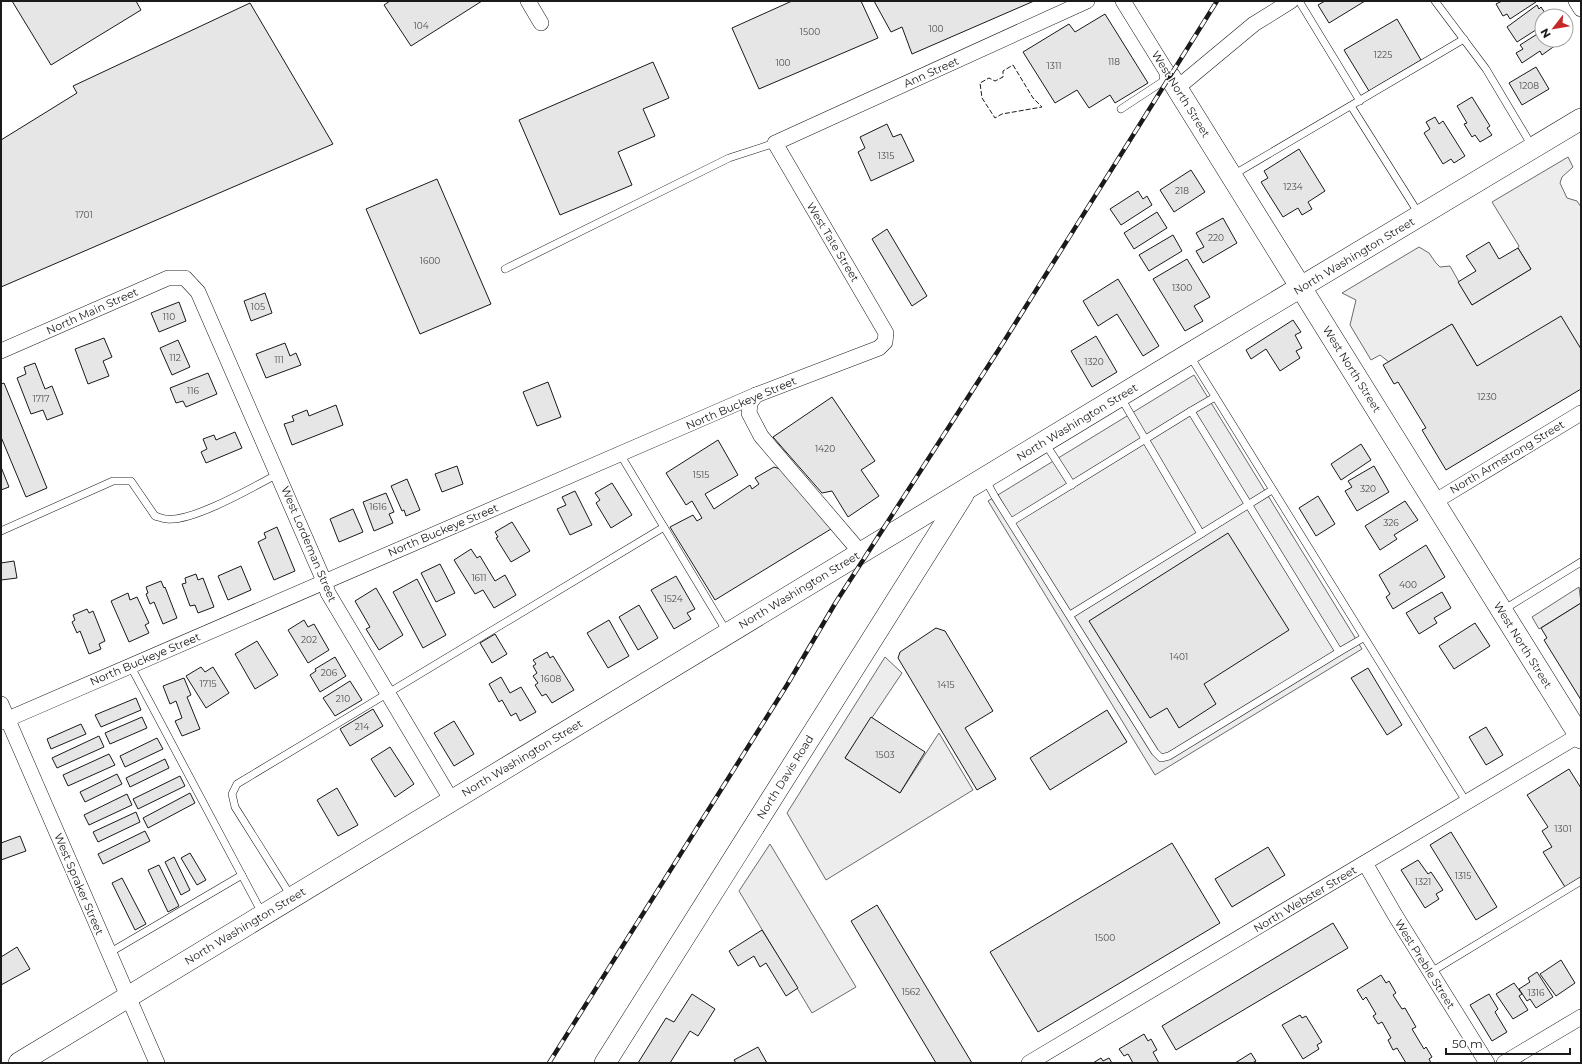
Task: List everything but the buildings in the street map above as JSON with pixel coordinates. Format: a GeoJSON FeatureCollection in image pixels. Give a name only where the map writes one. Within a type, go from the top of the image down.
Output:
{"type":"FeatureCollection","features":[{"type":"Feature","properties":{"kind":"main road","name":"West North Street"},"geometry":{"type":"LineString","coordinates":[[1173,82],[1302,287],[1501,611],[1580,736]]}},
{"type":"Feature","properties":{"kind":"main road","name":"North Washington Street"},"geometry":{"type":"LineString","coordinates":[[19,1063],[1189,354],[1581,119]]}},
{"type":"Feature","properties":{"kind":"main road","name":"North Davis Road"},"geometry":{"type":"LineString","coordinates":[[605,1063],[965,491]]}},
{"type":"Feature","properties":{"kind":"street"},"geometry":{"type":"LineString","coordinates":[[528,1],[541,23]]}},
{"type":"Feature","properties":{"kind":"street","name":"Ann Street"},"geometry":{"type":"LineString","coordinates":[[775,143],[1087,1]]}},
{"type":"Feature","properties":{"kind":"street","name":"West North Street"},"geometry":{"type":"LineString","coordinates":[[1123,1],[1173,82]]}},
{"type":"Feature","properties":{"kind":"street"},"geometry":{"type":"LineString","coordinates":[[1173,82],[1254,24],[1291,1]]}},
{"type":"Feature","properties":{"kind":"street"},"geometry":{"type":"LineString","coordinates":[[1576,1],[1581,9]]}},
{"type":"Feature","properties":{"kind":"street","name":"West Tate Street"},"geometry":{"type":"LineString","coordinates":[[775,143],[877,316],[886,333],[885,342]]}},
{"type":"Feature","properties":{"kind":"street","name":"North Main Street"},"geometry":{"type":"LineString","coordinates":[[1,351],[168,278],[185,278]]}},
{"type":"Feature","properties":{"kind":"street","name":"West Lordeman Street"},"geometry":{"type":"LineString","coordinates":[[185,278],[198,292],[279,473],[328,593],[452,801]]}},
{"type":"Feature","properties":{"kind":"street","name":"North Buckeye Street"},"geometry":{"type":"LineString","coordinates":[[4,720],[756,395],[879,348],[885,342]]}},
{"type":"Feature","properties":{"kind":"street"},"geometry":{"type":"LineString","coordinates":[[756,395],[750,403],[749,413],[761,436],[861,553]]}},
{"type":"Feature","properties":{"kind":"street","name":"North Armstrong Street"},"geometry":{"type":"LineString","coordinates":[[1434,502],[1581,413]]}},
{"type":"Feature","properties":{"kind":"street","name":"West Spraker Street"},"geometry":{"type":"LineString","coordinates":[[1,704],[4,720],[157,1063]]}},
{"type":"Feature","properties":{"kind":"street","name":"North Webster Street"},"geometry":{"type":"LineString","coordinates":[[1028,1063],[1580,736]]}},
{"type":"Feature","properties":{"kind":"street","name":"West Preble Street"},"geometry":{"type":"LineString","coordinates":[[1365,863],[1487,1063]]}},
{"type":"Feature","properties":{"kind":"street"},"geometry":{"type":"LineString","coordinates":[[1504,1063],[1581,1017]]}},
{"type":"Feature","properties":{"kind":"lane"},"geometry":{"type":"LineString","coordinates":[[1299,1],[1360,100]]}},
{"type":"Feature","properties":{"kind":"lane"},"geometry":{"type":"LineString","coordinates":[[1435,1],[1486,69],[1533,148]]}},
{"type":"Feature","properties":{"kind":"lane"},"geometry":{"type":"LineString","coordinates":[[1232,175],[1464,39]]}},
{"type":"Feature","properties":{"kind":"lane"},"geometry":{"type":"LineString","coordinates":[[1121,109],[1173,82]]}},
{"type":"Feature","properties":{"kind":"lane"},"geometry":{"type":"LineString","coordinates":[[1351,106],[1420,216]]}},
{"type":"Feature","properties":{"kind":"lane"},"geometry":{"type":"LineString","coordinates":[[505,269],[729,158],[775,143]]}},
{"type":"Feature","properties":{"kind":"lane"},"geometry":{"type":"LineString","coordinates":[[1189,354],[1467,803]]}},
{"type":"Feature","properties":{"kind":"lane"},"geometry":{"type":"LineString","coordinates":[[1120,396],[1144,440],[1201,534]]}},
{"type":"Feature","properties":{"kind":"lane"},"geometry":{"type":"LineString","coordinates":[[1011,522],[1215,397]]}},
{"type":"Feature","properties":{"kind":"lane"},"geometry":{"type":"LineString","coordinates":[[1191,411],[1339,652]]}},
{"type":"Feature","properties":{"kind":"lane"},"geometry":{"type":"LineString","coordinates":[[1045,442],[1072,485]]}},
{"type":"Feature","properties":{"kind":"lane"},"geometry":{"type":"LineString","coordinates":[[620,454],[728,634]]}},
{"type":"Feature","properties":{"kind":"lane"},"geometry":{"type":"LineString","coordinates":[[1,531],[114,481],[131,481],[155,516],[168,519],[185,517],[210,508],[279,473]]}},
{"type":"Feature","properties":{"kind":"lane"},"geometry":{"type":"LineString","coordinates":[[985,479],[1155,752],[1161,758],[1169,756],[1364,638]]}},
{"type":"Feature","properties":{"kind":"lane"},"geometry":{"type":"LineString","coordinates":[[1070,615],[1272,490]]}},
{"type":"Feature","properties":{"kind":"lane"},"geometry":{"type":"LineString","coordinates":[[292,898],[235,807],[232,794],[237,784],[387,692],[664,527]]}},
{"type":"Feature","properties":{"kind":"lane"},"geometry":{"type":"LineString","coordinates":[[1501,611],[1581,562]]}},
{"type":"Feature","properties":{"kind":"lane"},"geometry":{"type":"LineString","coordinates":[[130,665],[263,915]]}},
{"type":"Feature","properties":{"kind":"lane"},"geometry":{"type":"LineString","coordinates":[[109,954],[242,875]]}},
{"type":"Feature","properties":{"kind":"lane"},"geometry":{"type":"LineString","coordinates":[[1431,972],[1581,881]]}},
{"type":"Feature","properties":{"kind":"shaded area"},"geometry":{"type":"Polygon","coordinates":[[[1568,157],[1573,167],[1562,177],[1560,183],[1567,198],[1577,201],[1581,207],[1581,349],[1477,366],[1452,324],[1389,362],[1380,355],[1371,360],[1350,325],[1356,300],[1342,293],[1419,247],[1429,253],[1440,267],[1450,266],[1472,305],[1531,269],[1492,202],[1568,157]]]}},
{"type":"Feature","properties":{"kind":"shaded area"},"geometry":{"type":"Polygon","coordinates":[[[1194,375],[1362,649],[1155,775],[988,501],[1194,375]]]}},
{"type":"Feature","properties":{"kind":"shaded area"},"geometry":{"type":"Polygon","coordinates":[[[1579,587],[1581,603],[1539,629],[1532,617],[1579,587]]]}},
{"type":"Feature","properties":{"kind":"shaded area"},"geometry":{"type":"Polygon","coordinates":[[[885,657],[902,673],[845,758],[900,793],[939,733],[973,790],[826,880],[787,813],[885,657]]]}},
{"type":"Feature","properties":{"kind":"shaded area"},"geometry":{"type":"Polygon","coordinates":[[[770,844],[856,987],[812,1013],[739,891],[770,844]]]}},
{"type":"Feature","properties":{"kind":"railway"},"geometry":{"type":"LineString","coordinates":[[549,1063],[787,685],[836,602],[1003,343],[1217,1]]}},
{"type":"Feature","properties":{"kind":"fence"},"geometry":{"type":"LineString","coordinates":[[1013,65],[1033,98],[1042,107],[1002,114],[995,118],[982,98],[980,83],[989,78],[995,81],[1003,77],[1003,71],[1013,65]]}}]}
